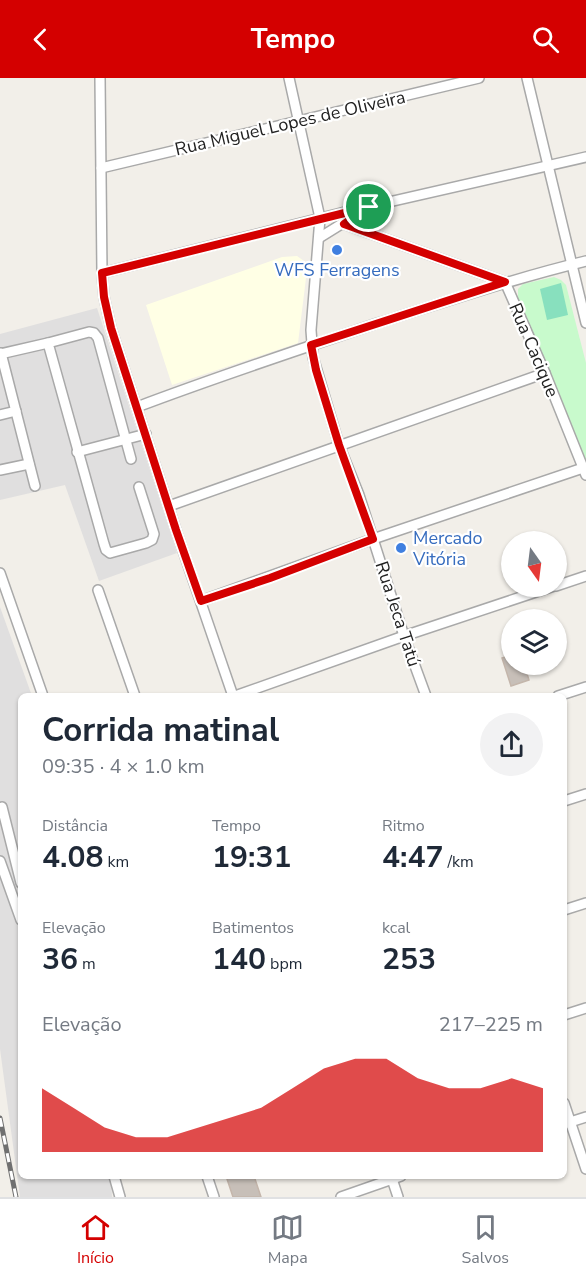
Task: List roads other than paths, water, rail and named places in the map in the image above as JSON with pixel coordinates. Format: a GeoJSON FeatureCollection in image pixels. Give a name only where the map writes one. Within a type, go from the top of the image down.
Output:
{"type":"FeatureCollection","features":[{"type":"Feature","properties":{"kind":"street"},"geometry":{"type":"LineString","coordinates":[[100,78],[104,297],[111,328],[233,693]]}},
{"type":"Feature","properties":{"kind":"street","name":"Rua Jeca Tatú"},"geometry":{"type":"LineString","coordinates":[[289,78],[320,218],[311,345],[316,370],[339,445],[425,693]]}},
{"type":"Feature","properties":{"kind":"street","name":"Rua Miguel Lopes de Oliveira"},"geometry":{"type":"LineString","coordinates":[[101,168],[479,78]]}},
{"type":"Feature","properties":{"kind":"street"},"geometry":{"type":"LineString","coordinates":[[527,78],[586,323]]}},
{"type":"Feature","properties":{"kind":"street"},"geometry":{"type":"LineString","coordinates":[[102,273],[320,218],[586,157]]}},
{"type":"Feature","properties":{"kind":"street"},"geometry":{"type":"LineString","coordinates":[[319,238],[369,207]]}},
{"type":"Feature","properties":{"kind":"street","name":"Rua Cacique"},"geometry":{"type":"LineString","coordinates":[[344,224],[505,282],[585,472]]}},
{"type":"Feature","properties":{"kind":"street"},"geometry":{"type":"LineString","coordinates":[[137,407],[311,345],[505,282],[586,261]]}},
{"type":"Feature","properties":{"kind":"street"},"geometry":{"type":"LineString","coordinates":[[35,486],[1,354],[89,332],[94,333],[98,338],[131,459]]}},
{"type":"Feature","properties":{"kind":"street"},"geometry":{"type":"LineString","coordinates":[[48,343],[104,544],[110,553],[152,540],[154,534],[139,487]]}},
{"type":"Feature","properties":{"kind":"street"},"geometry":{"type":"LineString","coordinates":[[169,506],[545,373]]}},
{"type":"Feature","properties":{"kind":"street"},"geometry":{"type":"LineString","coordinates":[[0,415],[16,411]]}},
{"type":"Feature","properties":{"kind":"street"},"geometry":{"type":"LineString","coordinates":[[77,452],[146,434]]}},
{"type":"Feature","properties":{"kind":"street"},"geometry":{"type":"LineString","coordinates":[[0,470],[29,464]]}},
{"type":"Feature","properties":{"kind":"street"},"geometry":{"type":"LineString","coordinates":[[201,601],[373,539],[585,472]]}},
{"type":"Feature","properties":{"kind":"street"},"geometry":{"type":"LineString","coordinates":[[0,573],[42,693]]}},
{"type":"Feature","properties":{"kind":"street"},"geometry":{"type":"LineString","coordinates":[[567,582],[586,576]]}},
{"type":"Feature","properties":{"kind":"street"},"geometry":{"type":"LineString","coordinates":[[98,590],[134,693]]}},
{"type":"Feature","properties":{"kind":"street"},"geometry":{"type":"LineString","coordinates":[[242,693],[522,597]]}},
{"type":"Feature","properties":{"kind":"street"},"geometry":{"type":"LineString","coordinates":[[567,693],[586,687]]}},
{"type":"Feature","properties":{"kind":"street"},"geometry":{"type":"LineString","coordinates":[[567,800],[586,794]]}},
{"type":"Feature","properties":{"kind":"street"},"geometry":{"type":"LineString","coordinates":[[2,807],[18,871]]}},
{"type":"Feature","properties":{"kind":"street"},"geometry":{"type":"LineString","coordinates":[[0,861],[18,912]]}},
{"type":"Feature","properties":{"kind":"street"},"geometry":{"type":"LineString","coordinates":[[567,909],[586,903]]}},
{"type":"Feature","properties":{"kind":"street"},"geometry":{"type":"LineString","coordinates":[[567,1014],[586,1008]]}},
{"type":"Feature","properties":{"kind":"street"},"geometry":{"type":"LineString","coordinates":[[586,1117],[567,1123],[586,1169]]}},
{"type":"Feature","properties":{"kind":"street"},"geometry":{"type":"LineString","coordinates":[[115,1179],[120,1197]]}},
{"type":"Feature","properties":{"kind":"street"},"geometry":{"type":"LineString","coordinates":[[208,1179],[214,1197]]}},
{"type":"Feature","properties":{"kind":"street"},"geometry":{"type":"LineString","coordinates":[[341,1197],[390,1179]]}},
{"type":"Feature","properties":{"kind":"street"},"geometry":{"type":"LineString","coordinates":[[395,1179],[398,1197]]}},
{"type":"Feature","properties":{"kind":"railway"},"geometry":{"type":"LineString","coordinates":[[0,1118],[16,1197]]}},
{"type":"Feature","properties":{"kind":"place","name":"WFS Ferragens"},"geometry":{"type":"Point","coordinates":[337,250]}},
{"type":"Feature","properties":{"kind":"place","name":"Mercado Vitória"},"geometry":{"type":"Point","coordinates":[401,548]}}]}
